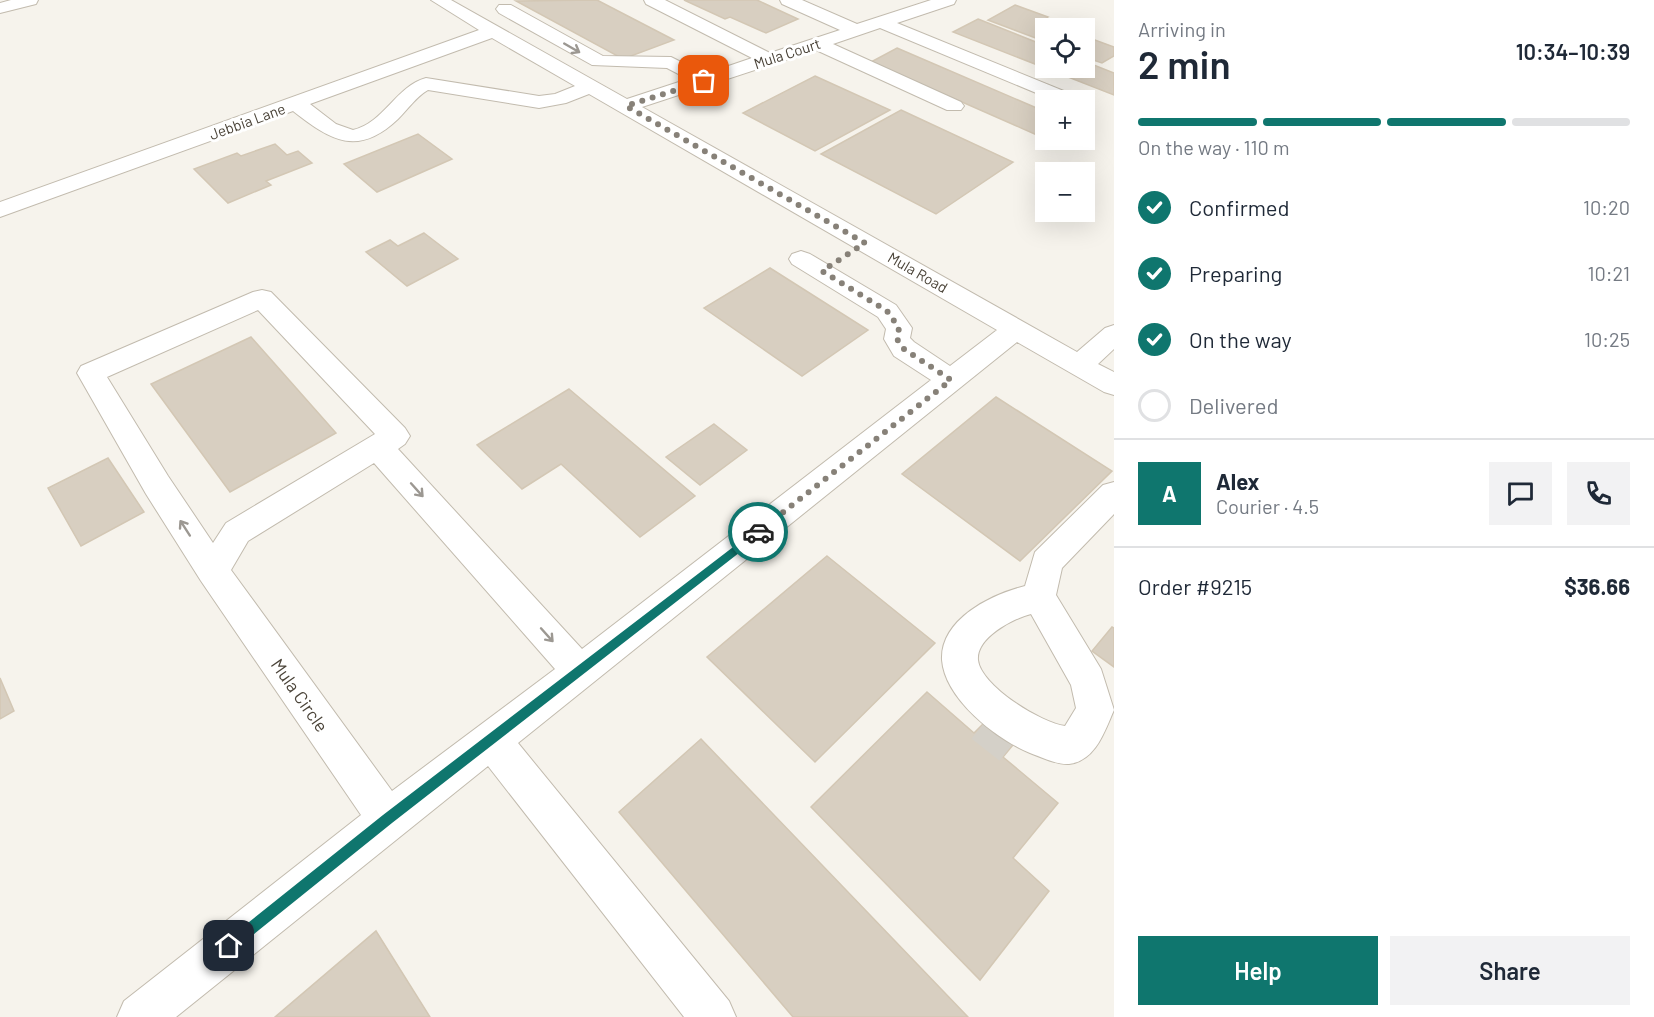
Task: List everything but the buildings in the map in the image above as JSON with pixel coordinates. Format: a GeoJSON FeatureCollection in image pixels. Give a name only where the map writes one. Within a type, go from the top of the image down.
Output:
{"type":"FeatureCollection","features":[{"type":"Feature","properties":{"kind":"street"},"geometry":{"type":"LineString","coordinates":[[0,8],[30,0]]}},
{"type":"Feature","properties":{"kind":"street","name":"Mula Road"},"geometry":{"type":"LineString","coordinates":[[439,0],[626,106],[835,257],[888,283],[1016,329],[1114,385]]}},
{"type":"Feature","properties":{"kind":"street"},"geometry":{"type":"LineString","coordinates":[[652,0],[768,59]]}},
{"type":"Feature","properties":{"kind":"street"},"geometry":{"type":"LineString","coordinates":[[788,0],[856,30]]}},
{"type":"Feature","properties":{"kind":"street","name":"Mula Court"},"geometry":{"type":"LineString","coordinates":[[626,106],[948,0]]}},
{"type":"Feature","properties":{"kind":"street"},"geometry":{"type":"LineString","coordinates":[[505,9],[599,61],[671,63],[704,81]]}},
{"type":"Feature","properties":{"kind":"street"},"geometry":{"type":"LineString","coordinates":[[880,22],[1045,90]]}},
{"type":"Feature","properties":{"kind":"street","name":"Jebbia Lane"},"geometry":{"type":"LineString","coordinates":[[0,210],[494,31]]}},
{"type":"Feature","properties":{"kind":"street"},"geometry":{"type":"LineString","coordinates":[[517,44],[547,33]]}},
{"type":"Feature","properties":{"kind":"street"},"geometry":{"type":"LineString","coordinates":[[816,44],[954,106]]}},
{"type":"Feature","properties":{"kind":"street"},"geometry":{"type":"LineString","coordinates":[[296,103],[335,132],[357,136],[382,125],[420,85],[430,84],[539,102],[559,99],[591,86]]}},
{"type":"Feature","properties":{"kind":"street"},"geometry":{"type":"LineString","coordinates":[[835,257],[888,283],[887,311],[899,328],[897,339],[904,349],[951,380]]}},
{"type":"Feature","properties":{"kind":"street","name":"Mula Circle"},"geometry":{"type":"LineString","coordinates":[[378,447],[395,436],[262,298],[91,373],[157,485],[213,571],[388,819]]}},
{"type":"Feature","properties":{"kind":"street"},"geometry":{"type":"LineString","coordinates":[[140,1017],[388,819],[580,672],[1016,329]]}},
{"type":"Feature","properties":{"kind":"street"},"geometry":{"type":"LineString","coordinates":[[1080,365],[1114,334]]}},
{"type":"Feature","properties":{"kind":"street"},"geometry":{"type":"LineString","coordinates":[[213,571],[237,532],[378,447],[580,672]]}},
{"type":"Feature","properties":{"kind":"street"},"geometry":{"type":"LineString","coordinates":[[962,671],[977,694],[1024,730],[1053,744],[1070,745],[1081,737],[1095,710],[1088,681],[1039,597],[1047,562],[1114,494]]}},
{"type":"Feature","properties":{"kind":"street"},"geometry":{"type":"LineString","coordinates":[[1039,597],[1002,607],[974,629],[962,642],[959,656],[973,712],[1023,755],[1053,744]]}},
{"type":"Feature","properties":{"kind":"street"},"geometry":{"type":"LineString","coordinates":[[491,740],[713,1017]]}},
{"type":"Feature","properties":{"kind":"tunnel"},"geometry":{"type":"LineString","coordinates":[[984,723],[1012,745]]}},
{"type":"Feature","properties":{"kind":"way so far"},"geometry":{"type":"LineString","coordinates":[[704,81],[626,106],[865,243],[822,271],[887,311],[899,328],[897,339],[904,349],[951,380],[758,532]]}},
{"type":"Feature","properties":{"kind":"route"},"geometry":{"type":"LineString","coordinates":[[229,946],[388,819],[758,532]]}}]}
